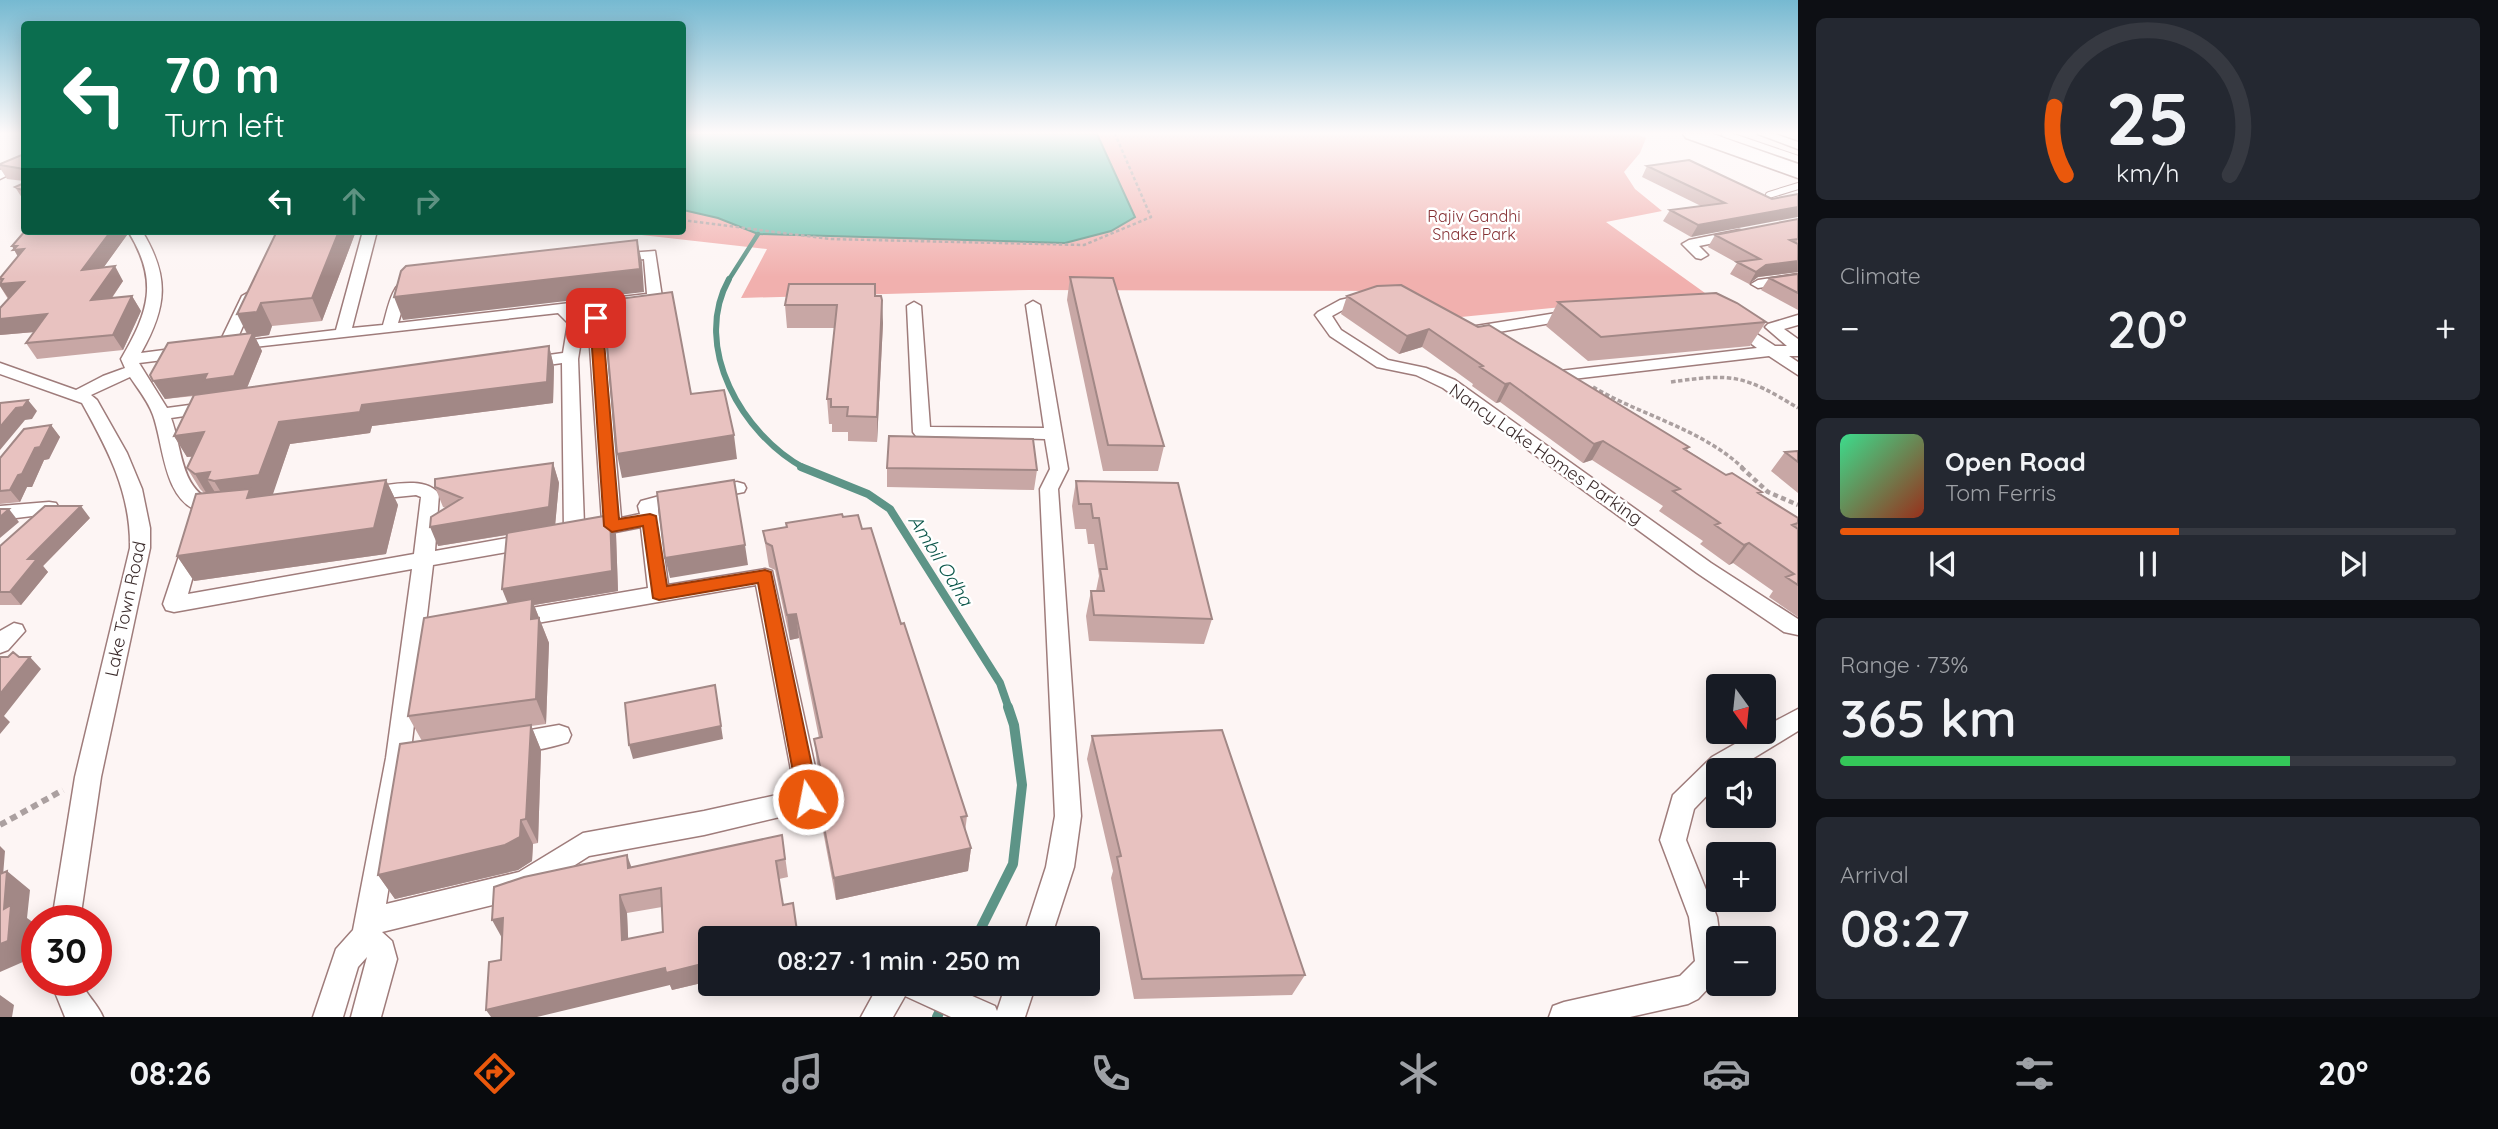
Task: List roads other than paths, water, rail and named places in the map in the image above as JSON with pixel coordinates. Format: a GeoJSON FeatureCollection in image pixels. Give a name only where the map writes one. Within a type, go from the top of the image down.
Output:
{"type":"FeatureCollection","features":[{"type":"Feature","properties":{"kind":"street"},"geometry":{"type":"LineString","coordinates":[[1701,255],[1689,244],[1752,232]]}},
{"type":"Feature","properties":{"kind":"street"},"geometry":{"type":"LineString","coordinates":[[0,368],[83,398],[122,383],[156,307],[152,270],[144,244],[138,235]]}},
{"type":"Feature","properties":{"kind":"street"},"geometry":{"type":"LineString","coordinates":[[344,328],[369,235]]}},
{"type":"Feature","properties":{"kind":"street"},"geometry":{"type":"LineString","coordinates":[[129,369],[216,346],[344,328],[389,329],[655,297],[650,254],[596,260]]}},
{"type":"Feature","properties":{"kind":"street"},"geometry":{"type":"LineString","coordinates":[[216,346],[257,277]]}},
{"type":"Feature","properties":{"kind":"street"},"geometry":{"type":"LineString","coordinates":[[1758,284],[1798,278]]}},
{"type":"Feature","properties":{"kind":"street"},"geometry":{"type":"LineString","coordinates":[[389,329],[403,286],[418,280]]}},
{"type":"Feature","properties":{"kind":"street","name":"Nancy Lake Homes Parking"},"geometry":{"type":"LineString","coordinates":[[1383,297],[1345,303],[1323,315],[1335,333],[1383,364],[1420,371],[1449,384],[1704,568],[1792,626],[1798,627]]}},
{"type":"Feature","properties":{"kind":"street"},"geometry":{"type":"LineString","coordinates":[[1033,305],[1059,469],[1049,489],[1068,816],[1060,867],[1041,926]]}},
{"type":"Feature","properties":{"kind":"street"},"geometry":{"type":"LineString","coordinates":[[914,306],[922,432],[1053,434]]}},
{"type":"Feature","properties":{"kind":"street"},"geometry":{"type":"LineString","coordinates":[[560,536],[570,359],[576,322],[561,308]]}},
{"type":"Feature","properties":{"kind":"street"},"geometry":{"type":"LineString","coordinates":[[612,526],[596,318],[664,308]]}},
{"type":"Feature","properties":{"kind":"street"},"geometry":{"type":"LineString","coordinates":[[1498,344],[1471,328],[1588,314]]}},
{"type":"Feature","properties":{"kind":"street"},"geometry":{"type":"LineString","coordinates":[[1721,316],[1798,370]]}},
{"type":"Feature","properties":{"kind":"street"},"geometry":{"type":"LineString","coordinates":[[1798,320],[1773,327],[1798,349]]}},
{"type":"Feature","properties":{"kind":"street"},"geometry":{"type":"LineString","coordinates":[[1574,392],[1546,374],[1798,349]]}},
{"type":"Feature","properties":{"kind":"street"},"geometry":{"type":"LineString","coordinates":[[515,365],[570,359]]}},
{"type":"Feature","properties":{"kind":"street"},"geometry":{"type":"LineString","coordinates":[[129,369],[162,414],[181,483],[191,499],[203,507],[241,510]]}},
{"type":"Feature","properties":{"kind":"street","name":"Lake Town Road"},"geometry":{"type":"LineString","coordinates":[[68,905],[86,787],[140,548],[142,527],[138,500],[117,451],[83,398]]}},
{"type":"Feature","properties":{"kind":"street"},"geometry":{"type":"LineString","coordinates":[[162,414],[230,405]]}},
{"type":"Feature","properties":{"kind":"street"},"geometry":{"type":"LineString","coordinates":[[347,496],[448,486]]}},
{"type":"Feature","properties":{"kind":"street"},"geometry":{"type":"LineString","coordinates":[[659,593],[648,506],[667,500],[737,488]]}},
{"type":"Feature","properties":{"kind":"street"},"geometry":{"type":"LineString","coordinates":[[328,1017],[346,959],[367,930],[398,758],[431,505],[430,494],[421,490]]}},
{"type":"Feature","properties":{"kind":"street"},"geometry":{"type":"LineString","coordinates":[[203,507],[174,604],[650,519]]}},
{"type":"Feature","properties":{"kind":"street"},"geometry":{"type":"LineString","coordinates":[[0,513],[49,508],[29,526]]}},
{"type":"Feature","properties":{"kind":"street"},"geometry":{"type":"LineString","coordinates":[[367,930],[525,884],[583,845],[704,823],[808,799],[765,576],[497,622]]}},
{"type":"Feature","properties":{"kind":"street"},"geometry":{"type":"LineString","coordinates":[[416,636],[443,631]]}},
{"type":"Feature","properties":{"kind":"street"},"geometry":{"type":"LineString","coordinates":[[1564,1017],[1688,989],[1710,966],[1703,917],[1673,840],[1682,803],[1721,765],[1798,719]]}},
{"type":"Feature","properties":{"kind":"street"},"geometry":{"type":"LineString","coordinates":[[492,745],[559,735]]}},
{"type":"Feature","properties":{"kind":"street"},"geometry":{"type":"LineString","coordinates":[[398,758],[425,754]]}},
{"type":"Feature","properties":{"kind":"street"},"geometry":{"type":"LineString","coordinates":[[366,1017],[383,959],[382,951],[367,930]]}},
{"type":"Feature","properties":{"kind":"street"},"geometry":{"type":"LineString","coordinates":[[71,996],[75,1006],[88,1017]]}},
{"type":"Feature","properties":{"kind":"street"},"geometry":{"type":"LineString","coordinates":[[876,1017],[897,996]]}},
{"type":"Feature","properties":{"kind":"street"},"geometry":{"type":"LineString","coordinates":[[937,996],[979,1014]]}},
{"type":"Feature","properties":{"kind":"street"},"geometry":{"type":"LineString","coordinates":[[1010,1017],[1017,996]]}},
{"type":"Feature","properties":{"kind":"lane"},"geometry":{"type":"LineString","coordinates":[[1769,195],[1798,186]]}},
{"type":"Feature","properties":{"kind":"waterway","name":"Ambil Odha"},"geometry":{"type":"LineString","coordinates":[[729,280],[758,234]]}},
{"type":"Feature","properties":{"kind":"waterway","name":"Ambil Odha"},"geometry":{"type":"LineString","coordinates":[[729,280],[719,305],[716,333],[720,360],[729,387],[743,412],[761,434],[804,468]]}},
{"type":"Feature","properties":{"kind":"waterway","name":"Ambil Odha"},"geometry":{"type":"LineString","coordinates":[[801,467],[868,494],[890,509],[1000,683],[1009,709]]}},
{"type":"Feature","properties":{"kind":"waterway","name":"Ambil Odha"},"geometry":{"type":"LineString","coordinates":[[982,926],[1013,864],[1022,785],[1014,725],[1008,707]]}},
{"type":"Feature","properties":{"kind":"waterway","name":"Ambil Odha"},"geometry":{"type":"LineString","coordinates":[[937,1017],[947,996]]}},
{"type":"Feature","properties":{"kind":"park label","name":"Rajiv Gandhi Snake Park"},"geometry":{"type":"Point","coordinates":[1474,225]}}]}
